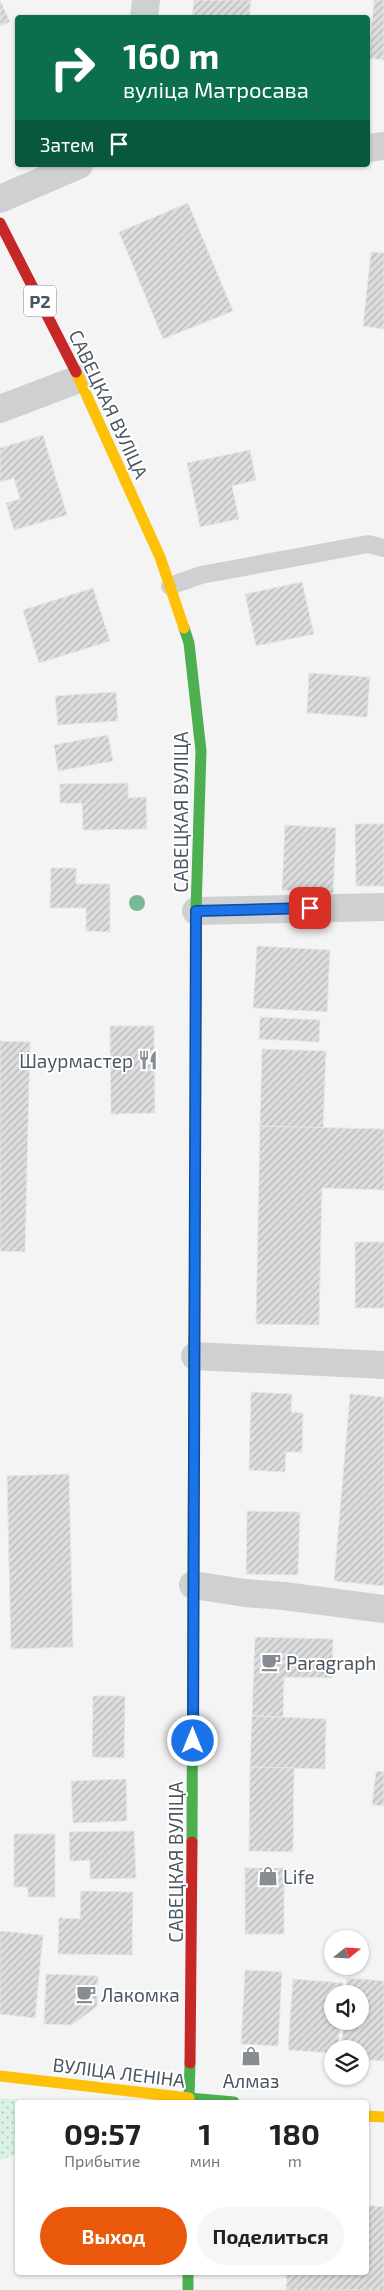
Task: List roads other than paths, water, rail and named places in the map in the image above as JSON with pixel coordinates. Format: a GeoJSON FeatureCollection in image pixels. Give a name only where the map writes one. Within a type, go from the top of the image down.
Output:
{"type":"FeatureCollection","features":[{"type":"Feature","properties":{"kind":"main road","name":"САВЕЦКАЯ ВУЛІЦА"},"geometry":{"type":"LineString","coordinates":[[0,223],[80,378],[160,557],[189,643],[201,751],[196,911],[195,1356],[189,2100]]}},
{"type":"Feature","properties":{"kind":"main road","name":"ВУЛІЦА ЛЕНІНА"},"geometry":{"type":"LineString","coordinates":[[0,2076],[189,2100]]}},
{"type":"Feature","properties":{"kind":"main road"},"geometry":{"type":"LineString","coordinates":[[369,2116],[384,2117]]}},
{"type":"Feature","properties":{"kind":"main road"},"geometry":{"type":"LineString","coordinates":[[188,2275],[188,2290]]}},
{"type":"Feature","properties":{"kind":"street"},"geometry":{"type":"LineString","coordinates":[[144,15],[146,0]]}},
{"type":"Feature","properties":{"kind":"street"},"geometry":{"type":"LineString","coordinates":[[370,148],[384,146]]}},
{"type":"Feature","properties":{"kind":"street"},"geometry":{"type":"LineString","coordinates":[[0,199],[74,167]]}},
{"type":"Feature","properties":{"kind":"street"},"geometry":{"type":"LineString","coordinates":[[0,409],[80,378]]}},
{"type":"Feature","properties":{"kind":"street"},"geometry":{"type":"LineString","coordinates":[[196,911],[384,907]]}},
{"type":"Feature","properties":{"kind":"street"},"geometry":{"type":"LineString","coordinates":[[195,1356],[384,1365]]}},
{"type":"Feature","properties":{"kind":"street"},"geometry":{"type":"LineString","coordinates":[[193,1585],[384,1609]]}},
{"type":"Feature","properties":{"kind":"lane"},"geometry":{"type":"LineString","coordinates":[[170,586],[201,576],[368,544],[384,548]]}},
{"type":"Feature","properties":{"kind":"place","name":"Шаурмастер"},"geometry":{"type":"Point","coordinates":[148,1060]}},
{"type":"Feature","properties":{"kind":"place","name":"Paragraph"},"geometry":{"type":"Point","coordinates":[271,1662]}},
{"type":"Feature","properties":{"kind":"place","name":"Life"},"geometry":{"type":"Point","coordinates":[268,1876]}},
{"type":"Feature","properties":{"kind":"place","name":"Лакомка"},"geometry":{"type":"Point","coordinates":[86,1994]}},
{"type":"Feature","properties":{"kind":"place","name":"Алмаз"},"geometry":{"type":"Point","coordinates":[251,2056]}}]}
